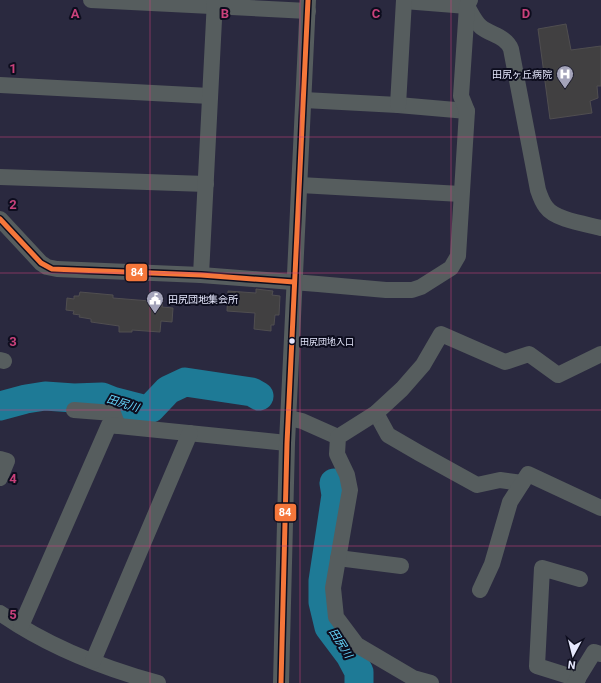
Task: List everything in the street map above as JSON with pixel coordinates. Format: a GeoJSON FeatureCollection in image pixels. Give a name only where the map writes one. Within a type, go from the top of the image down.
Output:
{"type":"FeatureCollection","features":[{"type":"Feature","properties":{"kind":"street"},"geometry":{"type":"LineString","coordinates":[[91,0],[308,6],[287,443],[281,683]]}},
{"type":"Feature","properties":{"kind":"street"},"geometry":{"type":"LineString","coordinates":[[398,105],[404,1],[468,3]]}},
{"type":"Feature","properties":{"kind":"street"},"geometry":{"type":"LineString","coordinates":[[201,275],[215,3]]}},
{"type":"Feature","properties":{"kind":"street"},"geometry":{"type":"LineString","coordinates":[[0,219],[41,263],[52,269],[201,275],[386,290],[412,290],[421,287],[451,268],[458,256],[467,111],[461,96],[468,3]]}},
{"type":"Feature","properties":{"kind":"street"},"geometry":{"type":"LineString","coordinates":[[468,3],[479,25],[505,40],[510,45],[538,190],[546,208],[560,217],[601,228]]}},
{"type":"Feature","properties":{"kind":"street"},"geometry":{"type":"LineString","coordinates":[[0,85],[210,96]]}},
{"type":"Feature","properties":{"kind":"street"},"geometry":{"type":"LineString","coordinates":[[304,100],[398,105],[467,111]]}},
{"type":"Feature","properties":{"kind":"street"},"geometry":{"type":"LineString","coordinates":[[0,177],[206,184]]}},
{"type":"Feature","properties":{"kind":"street"},"geometry":{"type":"LineString","coordinates":[[300,185],[462,194]]}},
{"type":"Feature","properties":{"kind":"street"},"geometry":{"type":"LineString","coordinates":[[338,437],[376,412],[402,389],[423,364],[441,334],[505,362],[529,354],[558,375],[601,354]]}},
{"type":"Feature","properties":{"kind":"street"},"geometry":{"type":"LineString","coordinates":[[74,410],[113,413],[118,426]]}},
{"type":"Feature","properties":{"kind":"street"},"geometry":{"type":"LineString","coordinates":[[376,412],[388,435],[419,454],[477,485],[500,480],[522,483]]}},
{"type":"Feature","properties":{"kind":"street"},"geometry":{"type":"LineString","coordinates":[[289,418],[302,421],[338,437]]}},
{"type":"Feature","properties":{"kind":"street"},"geometry":{"type":"LineString","coordinates":[[21,626],[109,425],[287,443]]}},
{"type":"Feature","properties":{"kind":"street"},"geometry":{"type":"LineString","coordinates":[[93,661],[190,433]]}},
{"type":"Feature","properties":{"kind":"street"},"geometry":{"type":"LineString","coordinates":[[338,437],[337,454],[347,475],[350,490],[333,588],[336,617],[357,645],[413,678],[432,683]]}},
{"type":"Feature","properties":{"kind":"street"},"geometry":{"type":"LineString","coordinates":[[0,459],[7,461],[0,478]]}},
{"type":"Feature","properties":{"kind":"street"},"geometry":{"type":"LineString","coordinates":[[480,590],[492,564],[510,502],[528,474],[601,508]]}},
{"type":"Feature","properties":{"kind":"street"},"geometry":{"type":"LineString","coordinates":[[338,558],[401,566]]}},
{"type":"Feature","properties":{"kind":"street"},"geometry":{"type":"LineString","coordinates":[[580,579],[542,568],[537,666],[577,681],[594,652],[601,654]]}},
{"type":"Feature","properties":{"kind":"street"},"geometry":{"type":"LineString","coordinates":[[0,613],[63,649],[132,676],[158,683]]}},
{"type":"Feature","properties":{"kind":"building"},"geometry":{"type":"Polygon","coordinates":[[[566,24],[571,50],[601,46],[601,86],[597,86],[598,98],[590,101],[592,113],[550,119],[538,29],[566,24]]]}},
{"type":"Feature","properties":{"kind":"building"},"geometry":{"type":"Polygon","coordinates":[[[256,289],[273,291],[272,295],[280,296],[279,315],[275,315],[274,325],[271,325],[271,331],[254,329],[255,313],[227,311],[228,291],[256,293],[256,289]]]}},
{"type":"Feature","properties":{"kind":"building"},"geometry":{"type":"Polygon","coordinates":[[[80,292],[113,295],[113,298],[150,301],[150,298],[163,299],[162,307],[173,308],[172,322],[161,321],[160,332],[132,330],[132,332],[119,332],[119,326],[91,322],[91,319],[79,317],[80,315],[73,314],[74,311],[66,310],[67,298],[74,299],[74,296],[79,296],[80,292]]]}},
{"type":"Feature","properties":{"kind":"waterway","name":"田尻川"},"geometry":{"type":"LineString","coordinates":[[0,406],[45,396],[74,398],[102,397],[143,409],[151,408],[168,390],[185,382],[252,392],[259,396]]}},
{"type":"Feature","properties":{"kind":"waterway","name":"田尻川"},"geometry":{"type":"LineString","coordinates":[[334,483],[336,495],[323,581],[323,602],[329,627],[350,655],[359,672],[359,683]]}},
{"type":"Feature","properties":{"kind":"transit line","name":"84"},"geometry":{"type":"LineString","coordinates":[[281,683],[287,443],[308,0]]}},
{"type":"Feature","properties":{"kind":"transit line","name":"84"},"geometry":{"type":"LineString","coordinates":[[0,219],[41,263],[52,269],[201,275],[294,282]]}},
{"type":"Feature","properties":{"kind":"place","name":"田尻ヶ丘病院"},"geometry":{"type":"Point","coordinates":[565,89]}},
{"type":"Feature","properties":{"kind":"place","name":"田尻団地集会所"},"geometry":{"type":"Point","coordinates":[155,314]}},
{"type":"Feature","properties":{"kind":"place","name":"田尻団地入口"},"geometry":{"type":"Point","coordinates":[292,341]}}]}
